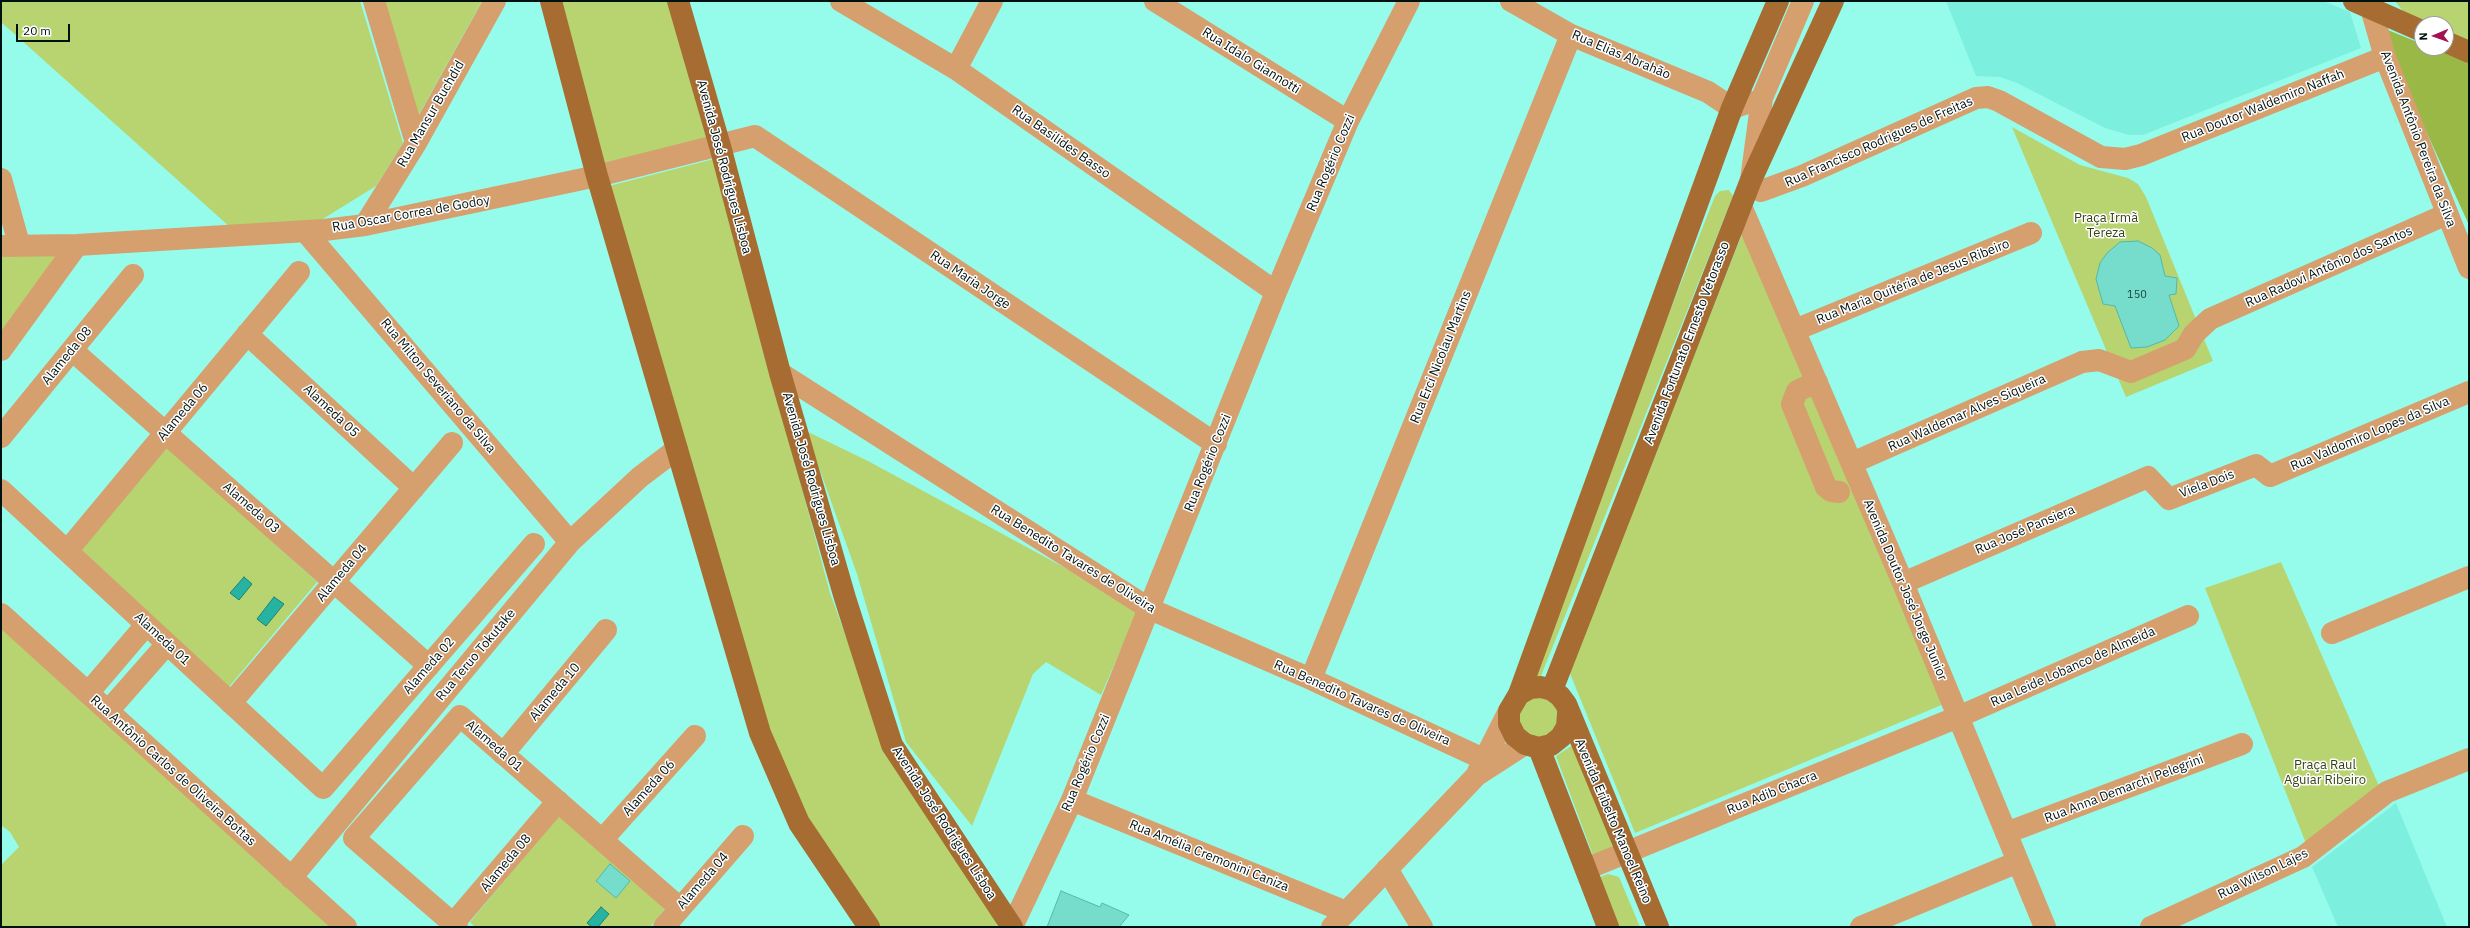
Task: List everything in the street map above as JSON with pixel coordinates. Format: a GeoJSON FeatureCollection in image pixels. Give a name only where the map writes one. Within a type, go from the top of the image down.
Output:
{"type":"FeatureCollection","features":[{"type":"Feature","properties":{"kind":"main road"},"geometry":{"type":"LineString","coordinates":[[551,1],[597,176],[760,733],[799,823],[869,927]]}},
{"type":"Feature","properties":{"kind":"main road","name":"Avenida José Rodrigues Lisboa"},"geometry":{"type":"LineString","coordinates":[[678,1],[720,146],[780,373],[845,598],[892,745],[1012,927]]}},
{"type":"Feature","properties":{"kind":"main road"},"geometry":{"type":"LineString","coordinates":[[1514,702],[1530,688],[1541,687],[1552,690],[1566,704],[1568,714],[1567,727],[1561,738],[1551,745],[1532,746],[1515,736],[1509,724],[1514,702],[1732,108],[1778,1]]}},
{"type":"Feature","properties":{"kind":"main road","name":"Avenida Fortunato Ernesto Vetorasso"},"geometry":{"type":"LineString","coordinates":[[1552,690],[1751,180],[1833,1]]}},
{"type":"Feature","properties":{"kind":"main road"},"geometry":{"type":"LineString","coordinates":[[2364,3],[2414,27]]}},
{"type":"Feature","properties":{"kind":"main road"},"geometry":{"type":"LineString","coordinates":[[2454,45],[2469,52]]}},
{"type":"Feature","properties":{"kind":"main road","name":"Avenida Eribelto Manoel Reino"},"geometry":{"type":"LineString","coordinates":[[1568,714],[1658,927]]}},
{"type":"Feature","properties":{"kind":"main road"},"geometry":{"type":"LineString","coordinates":[[1532,746],[1586,869],[1608,927]]}},
{"type":"Feature","properties":{"kind":"street"},"geometry":{"type":"LineString","coordinates":[[374,1],[416,143]]}},
{"type":"Feature","properties":{"kind":"street","name":"Rua Mansur Buchdid"},"geometry":{"type":"LineString","coordinates":[[365,225],[416,143],[495,1]]}},
{"type":"Feature","properties":{"kind":"street","name":"Rua Basilides Basso"},"geometry":{"type":"LineString","coordinates":[[841,1],[956,69],[1276,292]]}},
{"type":"Feature","properties":{"kind":"street"},"geometry":{"type":"LineString","coordinates":[[956,69],[992,1]]}},
{"type":"Feature","properties":{"kind":"street","name":"Rua Idalo Giannotti"},"geometry":{"type":"LineString","coordinates":[[1155,1],[1348,121]]}},
{"type":"Feature","properties":{"kind":"street","name":"Rua Rogério Cozzi"},"geometry":{"type":"LineString","coordinates":[[1012,927],[1072,800],[1150,609],[1276,292],[1348,121],[1409,1]]}},
{"type":"Feature","properties":{"kind":"street","name":"Rua Elias Abrahão"},"geometry":{"type":"LineString","coordinates":[[1511,1],[1572,35],[1708,92],[1732,108]]}},
{"type":"Feature","properties":{"kind":"street"},"geometry":{"type":"LineString","coordinates":[[1751,180],[1762,98],[1804,1]]}},
{"type":"Feature","properties":{"kind":"street","name":"Avenida Antônio Pereira da Silva"},"geometry":{"type":"LineString","coordinates":[[2364,3],[2469,268]]}},
{"type":"Feature","properties":{"kind":"street","name":"Rua Erci Nicolau Martins"},"geometry":{"type":"LineString","coordinates":[[1311,679],[1572,35]]}},
{"type":"Feature","properties":{"kind":"street","name":"Rua Doutor Waldemiro Naffah"},"geometry":{"type":"LineString","coordinates":[[2141,155],[2385,57]]}},
{"type":"Feature","properties":{"kind":"street","name":"Rua Francisco Rodrigues de Freitas"},"geometry":{"type":"LineString","coordinates":[[1751,180],[1755,187],[1761,191],[1768,191],[1976,98],[1988,97],[2101,157],[2125,159],[2141,155]]}},
{"type":"Feature","properties":{"kind":"street"},"geometry":{"type":"LineString","coordinates":[[1732,108],[1762,98]]}},
{"type":"Feature","properties":{"kind":"street","name":"Rua Maria Jorge"},"geometry":{"type":"LineString","coordinates":[[720,146],[756,136],[1216,444]]}},
{"type":"Feature","properties":{"kind":"street","name":"Rua Oscar Correa de Godoy"},"geometry":{"type":"LineString","coordinates":[[10,245],[77,245],[306,231],[365,225],[597,176],[720,146]]}},
{"type":"Feature","properties":{"kind":"street"},"geometry":{"type":"LineString","coordinates":[[1,180],[10,245]]}},
{"type":"Feature","properties":{"kind":"street","name":"Avenida Doutor José Jorge Junior"},"geometry":{"type":"LineString","coordinates":[[1741,206],[1903,583],[2045,927]]}},
{"type":"Feature","properties":{"kind":"street","name":"Rua Radovi Antônio dos Santos"},"geometry":{"type":"LineString","coordinates":[[2082,362],[2099,360],[2131,372],[2185,349],[2194,334],[2210,319],[2447,214]]}},
{"type":"Feature","properties":{"kind":"street","name":"Rua Milton Severiano da Silva"},"geometry":{"type":"LineString","coordinates":[[306,231],[570,542]]}},
{"type":"Feature","properties":{"kind":"street","name":"Rua Maria Quitéria de Jesus Ribeiro"},"geometry":{"type":"LineString","coordinates":[[1795,330],[2031,233]]}},
{"type":"Feature","properties":{"kind":"street"},"geometry":{"type":"LineString","coordinates":[[1,350],[77,245]]}},
{"type":"Feature","properties":{"kind":"street"},"geometry":{"type":"LineString","coordinates":[[1721,256],[1740,246],[1750,247],[1762,255]]}},
{"type":"Feature","properties":{"kind":"street","name":"Alameda 06"},"geometry":{"type":"LineString","coordinates":[[67,551],[299,272]]}},
{"type":"Feature","properties":{"kind":"street","name":"Alameda 08"},"geometry":{"type":"LineString","coordinates":[[1,436],[133,275]]}},
{"type":"Feature","properties":{"kind":"street","name":"Alameda 05"},"geometry":{"type":"LineString","coordinates":[[248,334],[414,488]]}},
{"type":"Feature","properties":{"kind":"street","name":"Alameda 03"},"geometry":{"type":"LineString","coordinates":[[72,350],[429,666]]}},
{"type":"Feature","properties":{"kind":"street","name":"Rua Waldemar Alves Siqueira"},"geometry":{"type":"LineString","coordinates":[[1852,463],[2082,362]]}},
{"type":"Feature","properties":{"kind":"street","name":"Rua Benedito Tavares de Oliveira"},"geometry":{"type":"LineString","coordinates":[[780,373],[1150,609],[1311,679],[1484,766]]}},
{"type":"Feature","properties":{"kind":"street"},"geometry":{"type":"LineString","coordinates":[[1817,382],[1797,392],[1792,404],[1826,487],[1830,491],[1839,492]]}},
{"type":"Feature","properties":{"kind":"street","name":"Rua Valdomiro Lopes da Silva"},"geometry":{"type":"LineString","coordinates":[[2270,476],[2469,392]]}},
{"type":"Feature","properties":{"kind":"street","name":"Alameda 04"},"geometry":{"type":"LineString","coordinates":[[231,703],[452,443]]}},
{"type":"Feature","properties":{"kind":"street","name":"Rua Teruo Tokutake"},"geometry":{"type":"LineString","coordinates":[[291,878],[570,542],[640,477],[677,449]]}},
{"type":"Feature","properties":{"kind":"street","name":"Viela Dois"},"geometry":{"type":"LineString","coordinates":[[2148,477],[2169,499],[2256,465],[2270,476]]}},
{"type":"Feature","properties":{"kind":"street","name":"Rua José Pansiera"},"geometry":{"type":"LineString","coordinates":[[1903,583],[2148,477]]}},
{"type":"Feature","properties":{"kind":"street","name":"Alameda 01"},"geometry":{"type":"LineString","coordinates":[[1,490],[323,788]]}},
{"type":"Feature","properties":{"kind":"street","name":"Alameda 02"},"geometry":{"type":"LineString","coordinates":[[323,788],[534,544]]}},
{"type":"Feature","properties":{"kind":"street"},"geometry":{"type":"LineString","coordinates":[[2332,634],[2469,577]]}},
{"type":"Feature","properties":{"kind":"street","name":"Rua Antônio Carlos de Oliveira Bottas"},"geometry":{"type":"LineString","coordinates":[[1,614],[346,927]]}},
{"type":"Feature","properties":{"kind":"street","name":"Rua Leide Lobanco de Almeida"},"geometry":{"type":"LineString","coordinates":[[1958,717],[2188,616]]}},
{"type":"Feature","properties":{"kind":"street"},"geometry":{"type":"LineString","coordinates":[[88,693],[146,625]]}},
{"type":"Feature","properties":{"kind":"street","name":"Alameda 10"},"geometry":{"type":"LineString","coordinates":[[503,754],[606,630]]}},
{"type":"Feature","properties":{"kind":"street"},"geometry":{"type":"LineString","coordinates":[[108,711],[167,644]]}},
{"type":"Feature","properties":{"kind":"street"},"geometry":{"type":"LineString","coordinates":[[1339,919],[1484,766],[1514,702]]}},
{"type":"Feature","properties":{"kind":"street","name":"Alameda 01"},"geometry":{"type":"LineString","coordinates":[[455,926],[354,838],[460,716],[680,908]]}},
{"type":"Feature","properties":{"kind":"street","name":"Rua Adib Chacra"},"geometry":{"type":"LineString","coordinates":[[1586,869],[1626,851],[1958,717]]}},
{"type":"Feature","properties":{"kind":"street","name":"Alameda 06"},"geometry":{"type":"LineString","coordinates":[[602,840],[695,736]]}},
{"type":"Feature","properties":{"kind":"street","name":"Rua Anna Demarchi Pelegrini"},"geometry":{"type":"LineString","coordinates":[[2006,833],[2242,744]]}},
{"type":"Feature","properties":{"kind":"street"},"geometry":{"type":"LineString","coordinates":[[1484,766],[1532,746]]}},
{"type":"Feature","properties":{"kind":"street","name":"Rua Wilson Lajes"},"geometry":{"type":"LineString","coordinates":[[2150,927],[2303,858],[2387,792],[2469,759]]}},
{"type":"Feature","properties":{"kind":"street","name":"Rua Amélia Cremonini Caniza"},"geometry":{"type":"LineString","coordinates":[[1072,800],[1339,919]]}},
{"type":"Feature","properties":{"kind":"street","name":"Alameda 08"},"geometry":{"type":"LineString","coordinates":[[455,926],[558,801]]}},
{"type":"Feature","properties":{"kind":"street","name":"Alameda 04"},"geometry":{"type":"LineString","coordinates":[[664,927],[742,836]]}},
{"type":"Feature","properties":{"kind":"street"},"geometry":{"type":"LineString","coordinates":[[1861,927],[2018,862]]}},
{"type":"Feature","properties":{"kind":"street"},"geometry":{"type":"LineString","coordinates":[[1387,869],[1422,927]]}},
{"type":"Feature","properties":{"kind":"shaded area"},"geometry":{"type":"Polygon","coordinates":[[[1946,1],[2323,1],[2350,12],[2361,48],[2143,135],[2129,135],[2105,128],[2017,83],[2000,77],[1976,76],[1946,1]]]}},
{"type":"Feature","properties":{"kind":"shaded area"},"geometry":{"type":"Polygon","coordinates":[[[2378,26],[2414,41],[2414,56],[2452,56],[2469,63],[2469,225],[2378,26]]]}},
{"type":"Feature","properties":{"kind":"shaded area"},"geometry":{"type":"Polygon","coordinates":[[[244,577],[252,584],[239,600],[230,593],[244,577]]]}},
{"type":"Feature","properties":{"kind":"shaded area"},"geometry":{"type":"Polygon","coordinates":[[[274,597],[284,604],[266,626],[257,619],[274,597]]]}},
{"type":"Feature","properties":{"kind":"shaded area"},"geometry":{"type":"Polygon","coordinates":[[[2396,803],[2447,927],[2338,927],[2312,867],[2396,803]]]}},
{"type":"Feature","properties":{"kind":"shaded area"},"geometry":{"type":"Polygon","coordinates":[[[601,907],[609,914],[598,927],[592,927],[587,923],[601,907]]]}},
{"type":"Feature","properties":{"kind":"green space"},"geometry":{"type":"Polygon","coordinates":[[[1,1],[360,1],[403,143],[376,186],[318,222],[230,227],[1,22],[1,1]]]}},
{"type":"Feature","properties":{"kind":"green space"},"geometry":{"type":"Polygon","coordinates":[[[382,1],[482,1],[417,118],[382,1]]]}},
{"type":"Feature","properties":{"kind":"green space"},"geometry":{"type":"Polygon","coordinates":[[[562,1],[670,1],[710,137],[604,165],[562,1]]]}},
{"type":"Feature","properties":{"kind":"green space"},"geometry":{"type":"Polygon","coordinates":[[[2395,1],[2469,1],[2469,42],[2454,35],[2454,16],[2414,16],[2414,18],[2406,15],[2395,1]]]}},
{"type":"Feature","properties":{"kind":"green space","name":"Praça Irmã Tereza"},"geometry":{"type":"Polygon","coordinates":[[[2012,127],[2080,165],[2128,178],[2138,184],[2146,197],[2213,361],[2126,397],[2012,127]]]}},
{"type":"Feature","properties":{"kind":"green space"},"geometry":{"type":"Polygon","coordinates":[[[714,159],[830,593],[886,746],[1001,922],[995,927],[876,927],[804,820],[767,730],[609,186],[714,159]]]}},
{"type":"Feature","properties":{"kind":"green space"},"geometry":{"type":"Polygon","coordinates":[[[1729,190],[1733,196],[1537,686],[1527,675],[1715,196],[1720,191],[1729,190]]]}},
{"type":"Feature","properties":{"kind":"green space"},"geometry":{"type":"Polygon","coordinates":[[[1743,232],[1944,704],[1635,833],[1569,671],[1743,232]]]}},
{"type":"Feature","properties":{"kind":"green space"},"geometry":{"type":"Polygon","coordinates":[[[70,247],[1,342],[1,252],[70,247]]]}},
{"type":"Feature","properties":{"kind":"green space"},"geometry":{"type":"Polygon","coordinates":[[[806,431],[868,461],[1139,608],[1101,695],[1046,662],[1033,674],[972,826],[906,742],[857,574],[806,431]]]}},
{"type":"Feature","properties":{"kind":"green space"},"geometry":{"type":"Polygon","coordinates":[[[165,445],[317,582],[228,688],[77,549],[165,445]]]}},
{"type":"Feature","properties":{"kind":"green space","name":"Praça Raul Aguiar Ribeiro"},"geometry":{"type":"Polygon","coordinates":[[[2281,562],[2379,786],[2307,846],[2205,588],[2281,562]]]}},
{"type":"Feature","properties":{"kind":"green space"},"geometry":{"type":"Polygon","coordinates":[[[1,626],[331,927],[1,927],[1,865],[19,847],[10,832],[1,825],[1,626]]]}},
{"type":"Feature","properties":{"kind":"green space"},"geometry":{"type":"Polygon","coordinates":[[[1550,695],[1563,719],[1546,741],[1522,736],[1515,706],[1520,700],[1550,695]]]}},
{"type":"Feature","properties":{"kind":"green space"},"geometry":{"type":"Polygon","coordinates":[[[1576,743],[1610,835],[1613,851],[1594,858],[1556,756],[1576,743]]]}},
{"type":"Feature","properties":{"kind":"green space"},"geometry":{"type":"Polygon","coordinates":[[[561,813],[667,906],[650,927],[475,927],[470,922],[561,813]]]}},
{"type":"Feature","properties":{"kind":"green space"},"geometry":{"type":"Polygon","coordinates":[[[1608,874],[1619,877],[1640,927],[1613,927],[1598,878],[1608,874]]]}},
{"type":"Feature","properties":{"kind":"building"},"geometry":{"type":"Polygon","coordinates":[[[2138,241],[2152,248],[2160,255],[2165,276],[2177,278],[2176,294],[2169,295],[2179,326],[2165,340],[2147,347],[2131,348],[2115,306],[2103,304],[2096,279],[2100,263],[2107,253],[2120,242],[2138,241]]]}},
{"type":"Feature","properties":{"kind":"building"},"geometry":{"type":"Polygon","coordinates":[[[610,864],[630,881],[616,898],[596,881],[610,864]]]}},
{"type":"Feature","properties":{"kind":"building"},"geometry":{"type":"Polygon","coordinates":[[[1061,891],[1100,907],[1102,903],[1129,915],[1119,927],[1047,927],[1061,891]]]}}]}
